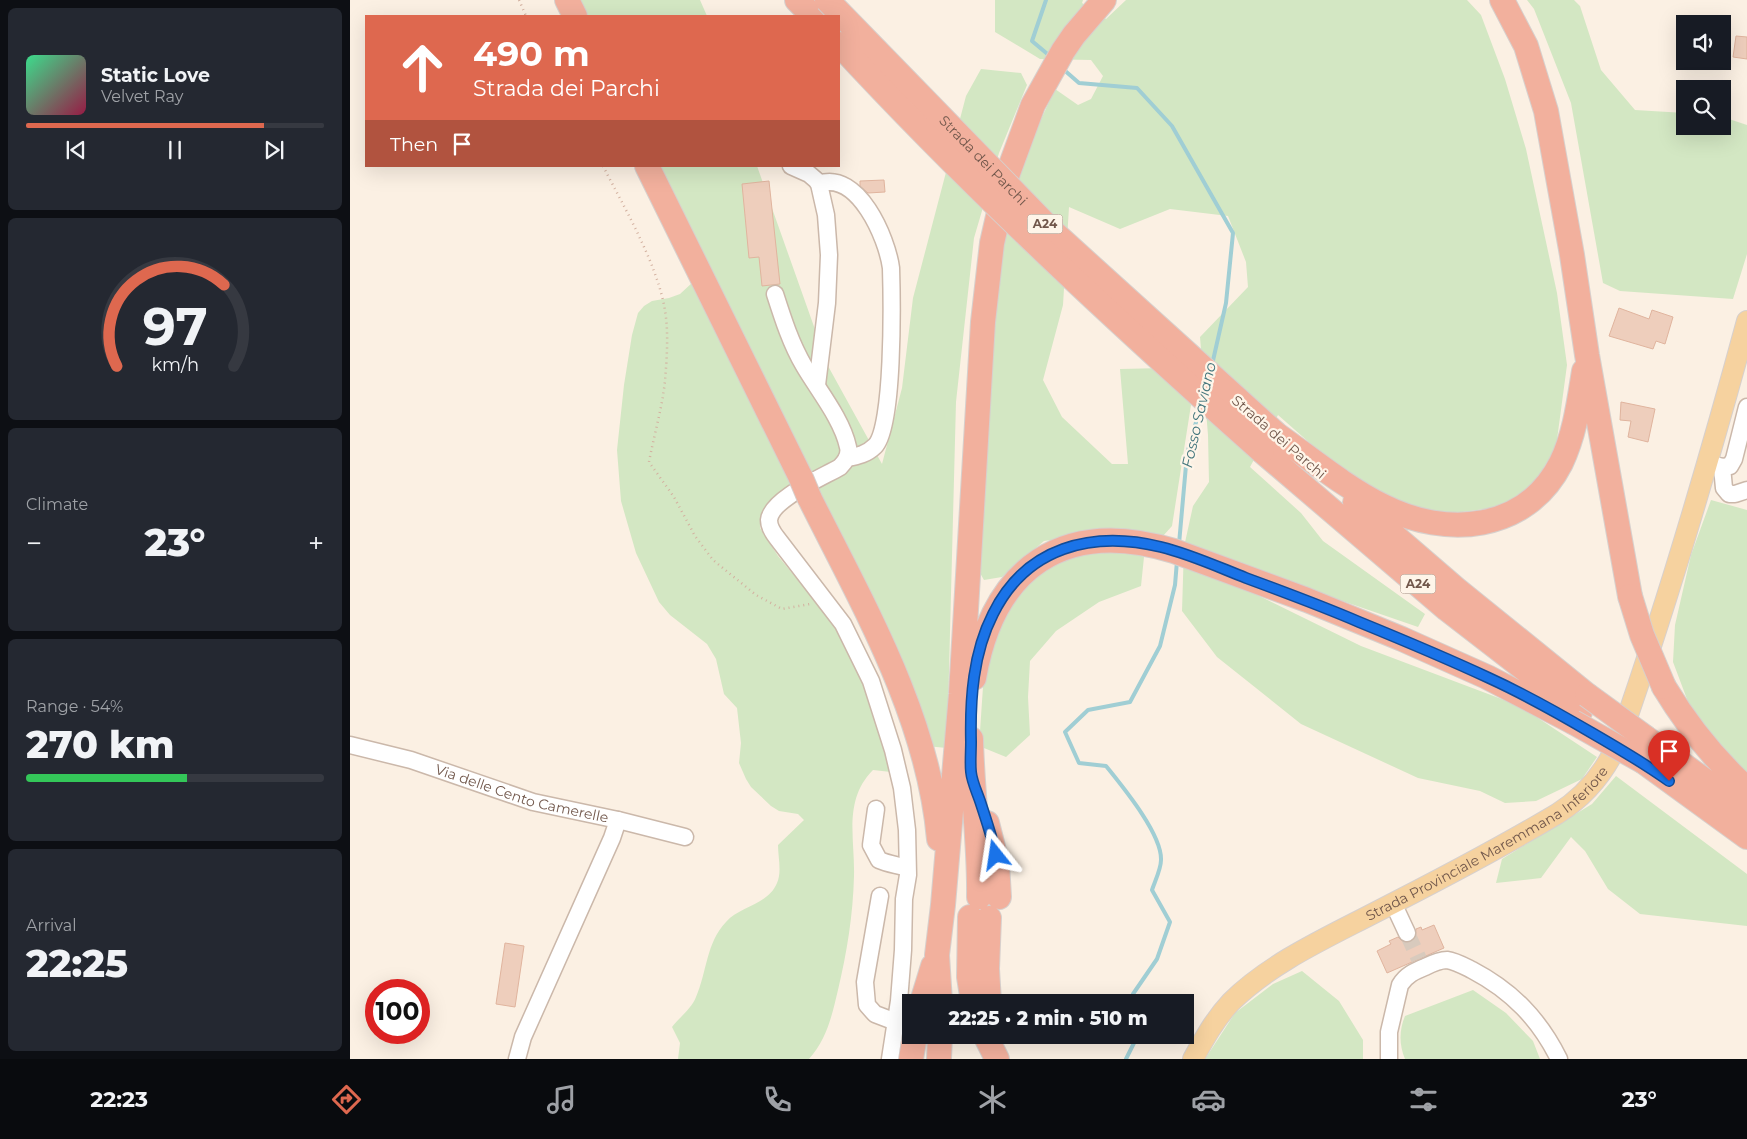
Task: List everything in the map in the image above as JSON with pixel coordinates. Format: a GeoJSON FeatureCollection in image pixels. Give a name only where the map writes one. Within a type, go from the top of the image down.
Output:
{"type":"FeatureCollection","features":[{"type":"Feature","properties":{"kind":"highway"},"geometry":{"type":"LineString","coordinates":[[567,0],[574,15]]}},
{"type":"Feature","properties":{"kind":"highway"},"geometry":{"type":"LineString","coordinates":[[798,0],[812,15]]}},
{"type":"Feature","properties":{"kind":"highway","name":"Strada dei Parchi"},"geometry":{"type":"LineString","coordinates":[[827,0],[1036,216],[1096,272],[1269,443]]}},
{"type":"Feature","properties":{"kind":"highway"},"geometry":{"type":"LineString","coordinates":[[1502,0],[1526,46],[1546,111],[1630,596],[1642,636],[1664,687],[1679,711],[1696,735],[1747,789]]}},
{"type":"Feature","properties":{"kind":"highway"},"geometry":{"type":"LineString","coordinates":[[939,994],[937,955],[961,694],[982,332],[988,264],[1008,173],[1033,106],[1063,51],[1100,5]]}},
{"type":"Feature","properties":{"kind":"highway","name":"Strada dei Parchi"},"geometry":{"type":"LineString","coordinates":[[840,45],[1023,231],[1269,443],[1456,589],[1580,710],[1644,762],[1747,837]]}},
{"type":"Feature","properties":{"kind":"highway"},"geometry":{"type":"LineString","coordinates":[[647,167],[887,656],[915,728],[930,781],[938,828],[943,905]]}},
{"type":"Feature","properties":{"kind":"highway"},"geometry":{"type":"LineString","coordinates":[[1269,443],[1398,513],[1422,521],[1443,524],[1487,522],[1510,514],[1530,502],[1548,484],[1556,471],[1564,456],[1573,429],[1587,355]]}},
{"type":"Feature","properties":{"kind":"highway"},"geometry":{"type":"LineString","coordinates":[[972,994],[969,977],[984,907],[999,880],[994,848],[971,773],[973,681],[979,650],[998,603],[1022,574],[1054,552],[1086,543],[1125,541],[1164,548],[1337,612],[1504,685],[1580,710]]}},
{"type":"Feature","properties":{"kind":"highway"},"geometry":{"type":"LineString","coordinates":[[961,694],[975,799],[984,907],[997,994]]}},
{"type":"Feature","properties":{"kind":"highway","name":"Strada dei Parchi"},"geometry":{"type":"LineString","coordinates":[[1580,710],[1646,738],[1747,811]]}},
{"type":"Feature","properties":{"kind":"highway"},"geometry":{"type":"LineString","coordinates":[[981,994],[979,975],[984,907]]}},
{"type":"Feature","properties":{"kind":"highway"},"geometry":{"type":"LineString","coordinates":[[984,907],[989,994]]}},
{"type":"Feature","properties":{"kind":"highway"},"geometry":{"type":"LineString","coordinates":[[925,994],[937,955]]}},
{"type":"Feature","properties":{"kind":"highway"},"geometry":{"type":"LineString","coordinates":[[908,1044],[911,1059]]}},
{"type":"Feature","properties":{"kind":"highway"},"geometry":{"type":"LineString","coordinates":[[939,1059],[940,1044]]}},
{"type":"Feature","properties":{"kind":"highway"},"geometry":{"type":"LineString","coordinates":[[990,1044],[998,1059]]}},
{"type":"Feature","properties":{"kind":"highway"},"geometry":{"type":"LineString","coordinates":[[993,1044],[998,1059]]}},
{"type":"Feature","properties":{"kind":"highway"},"geometry":{"type":"LineString","coordinates":[[996,1044],[998,1059]]}},
{"type":"Feature","properties":{"kind":"highway"},"geometry":{"type":"LineString","coordinates":[[998,1059],[999,1044]]}},
{"type":"Feature","properties":{"kind":"main road","name":"Strada Provinciale Maremmana Inferiore"},"geometry":{"type":"LineString","coordinates":[[1193,1059],[1220,1014],[1244,990],[1306,949],[1557,814],[1578,799],[1607,766],[1620,738],[1667,596],[1715,465],[1747,321]]}},
{"type":"Feature","properties":{"kind":"street"},"geometry":{"type":"LineString","coordinates":[[793,167],[813,176],[820,184],[826,215],[829,255],[827,303],[817,385]]}},
{"type":"Feature","properties":{"kind":"street"},"geometry":{"type":"LineString","coordinates":[[820,184],[830,181],[843,184],[859,199],[881,232],[888,250],[891,268],[890,382],[882,434],[876,446],[865,454],[847,458]]}},
{"type":"Feature","properties":{"kind":"street"},"geometry":{"type":"LineString","coordinates":[[775,294],[795,350],[817,385],[846,440],[849,453],[840,467],[779,504],[773,510],[769,520],[773,533],[843,624],[860,656],[873,688],[894,750],[902,788],[907,830],[908,868],[904,899],[902,959],[904,994]]}},
{"type":"Feature","properties":{"kind":"street"},"geometry":{"type":"LineString","coordinates":[[1747,407],[1734,459],[1730,466],[1715,465],[1724,488],[1729,494],[1747,490]]}},
{"type":"Feature","properties":{"kind":"street","name":"Via delle Cento Camerelle"},"geometry":{"type":"LineString","coordinates":[[350,744],[411,760],[533,802],[618,820],[612,838],[523,1037],[517,1059]]}},
{"type":"Feature","properties":{"kind":"street"},"geometry":{"type":"LineString","coordinates":[[876,809],[871,845],[879,860],[891,865],[908,868]]}},
{"type":"Feature","properties":{"kind":"street"},"geometry":{"type":"LineString","coordinates":[[618,820],[685,837]]}},
{"type":"Feature","properties":{"kind":"street"},"geometry":{"type":"LineString","coordinates":[[880,896],[865,982],[867,1005],[875,1014],[902,1027]]}},
{"type":"Feature","properties":{"kind":"street"},"geometry":{"type":"LineString","coordinates":[[1393,903],[1407,933]]}},
{"type":"Feature","properties":{"kind":"street"},"geometry":{"type":"LineString","coordinates":[[1389,1059],[1389,1032],[1400,985],[1421,963],[1447,960],[1462,965],[1497,985],[1525,1008],[1546,1034],[1559,1059]]}},
{"type":"Feature","properties":{"kind":"street"},"geometry":{"type":"LineString","coordinates":[[890,1059],[902,1034]]}},
{"type":"Feature","properties":{"kind":"path"},"geometry":{"type":"LineString","coordinates":[[520,0],[526,15]]}},
{"type":"Feature","properties":{"kind":"path"},"geometry":{"type":"LineString","coordinates":[[603,167],[629,216],[654,272],[664,305],[667,339],[665,381],[660,417],[653,439],[649,462],[674,498],[695,536],[713,560],[756,595],[782,609],[826,601]]}},
{"type":"Feature","properties":{"kind":"green space"},"geometry":{"type":"Polygon","coordinates":[[[579,0],[700,0],[707,15],[586,15],[579,0]]]}},
{"type":"Feature","properties":{"kind":"green space"},"geometry":{"type":"Polygon","coordinates":[[[995,0],[1083,0],[1082,3],[1106,19],[1126,0],[1467,0],[1481,15],[1505,79],[1526,149],[1557,293],[1567,365],[1556,447],[1535,482],[1519,498],[1492,508],[1440,515],[1375,496],[1328,459],[1278,415],[1250,467],[1301,513],[1323,541],[1425,614],[1418,627],[1235,564],[1229,581],[1361,646],[1520,706],[1597,757],[1582,779],[1536,801],[1505,803],[1480,791],[1418,778],[1301,724],[1217,657],[1182,611],[1184,547],[1193,506],[1209,482],[1208,435],[1200,337],[1248,287],[1246,262],[1228,216],[1170,209],[1120,229],[1069,207],[1063,305],[1043,380],[1062,417],[1112,464],[1128,464],[1120,369],[1164,368],[1191,405],[1172,526],[1163,536],[1094,534],[1044,541],[1002,577],[984,580],[976,566],[1001,243],[1026,152],[1055,89],[1078,105],[1091,99],[1103,76],[1091,60],[1040,59],[995,32],[995,0]]]}},
{"type":"Feature","properties":{"kind":"green space"},"geometry":{"type":"Polygon","coordinates":[[[1527,0],[1574,0],[1580,6],[1601,70],[1635,110],[1676,112],[1676,135],[1731,135],[1731,120],[1747,125],[1747,254],[1733,299],[1620,291],[1603,283],[1571,103],[1534,9],[1527,0]]]}},
{"type":"Feature","properties":{"kind":"green space"},"geometry":{"type":"Polygon","coordinates":[[[981,69],[1021,73],[1027,85],[999,153],[974,238],[956,402],[947,748],[926,746],[770,405],[698,241],[661,167],[757,167],[828,366],[882,464],[902,388],[913,298],[966,96],[981,69]]]}},
{"type":"Feature","properties":{"kind":"green space"},"geometry":{"type":"Polygon","coordinates":[[[693,282],[793,486],[769,501],[763,511],[760,528],[778,556],[835,625],[876,710],[891,772],[873,770],[864,782],[854,807],[853,891],[847,948],[838,990],[825,1035],[809,1059],[678,1059],[680,1043],[672,1027],[694,1001],[714,939],[719,930],[732,917],[761,901],[773,890],[779,874],[778,845],[804,820],[798,814],[779,811],[771,806],[751,787],[746,779],[739,763],[741,743],[737,708],[724,694],[716,659],[707,644],[670,615],[659,602],[636,553],[621,501],[617,450],[624,385],[632,335],[638,313],[652,301],[680,294],[693,282]]]}},
{"type":"Feature","properties":{"kind":"green space"},"geometry":{"type":"Polygon","coordinates":[[[1711,500],[1747,510],[1747,776],[1693,715],[1673,662],[1675,625],[1691,555],[1711,500]]]}},
{"type":"Feature","properties":{"kind":"green space"},"geometry":{"type":"Polygon","coordinates":[[[1121,549],[1144,557],[1141,586],[1099,602],[1056,631],[1030,661],[1028,697],[1030,735],[1006,757],[979,746],[985,657],[1020,587],[1058,555],[1121,549]]]}},
{"type":"Feature","properties":{"kind":"green space"},"geometry":{"type":"Polygon","coordinates":[[[1616,776],[1747,874],[1747,926],[1640,914],[1608,889],[1585,851],[1571,837],[1541,878],[1496,883],[1502,859],[1592,804],[1616,776]]]}},
{"type":"Feature","properties":{"kind":"green space"},"geometry":{"type":"Polygon","coordinates":[[[1302,971],[1339,1001],[1363,1040],[1363,1059],[1205,1059],[1235,1013],[1273,984],[1302,971]]]}},
{"type":"Feature","properties":{"kind":"green space"},"geometry":{"type":"Polygon","coordinates":[[[1473,990],[1506,1013],[1533,1041],[1540,1059],[1405,1059],[1400,1038],[1405,1016],[1473,990]]]}},
{"type":"Feature","properties":{"kind":"building"},"geometry":{"type":"Polygon","coordinates":[[[1736,36],[1747,37],[1747,59],[1733,57],[1736,36]]]}},
{"type":"Feature","properties":{"kind":"building"},"geometry":{"type":"Polygon","coordinates":[[[884,180],[885,192],[868,193],[860,186],[860,181],[884,180]]]}},
{"type":"Feature","properties":{"kind":"building"},"geometry":{"type":"Polygon","coordinates":[[[769,181],[780,284],[762,286],[759,257],[749,258],[742,184],[769,181]]]}},
{"type":"Feature","properties":{"kind":"building"},"geometry":{"type":"Polygon","coordinates":[[[1619,308],[1649,319],[1652,310],[1673,317],[1665,344],[1656,341],[1653,349],[1609,336],[1619,308]]]}},
{"type":"Feature","properties":{"kind":"building"},"geometry":{"type":"Polygon","coordinates":[[[1621,402],[1655,409],[1648,442],[1628,437],[1631,421],[1620,420],[1621,402]]]}},
{"type":"Feature","properties":{"kind":"building"},"geometry":{"type":"Polygon","coordinates":[[[1434,925],[1444,948],[1387,973],[1377,951],[1391,944],[1389,941],[1398,937],[1402,941],[1411,942],[1415,938],[1416,929],[1421,927],[1422,930],[1434,925]]]}},
{"type":"Feature","properties":{"kind":"building"},"geometry":{"type":"Polygon","coordinates":[[[505,943],[524,946],[515,1007],[496,1004],[505,943]]]}},
{"type":"Feature","properties":{"kind":"waterway","name":"Fosso Saviano"},"geometry":{"type":"LineString","coordinates":[[1046,0],[1032,41],[1051,57]]}},
{"type":"Feature","properties":{"kind":"waterway","name":"Fosso Saviano"},"geometry":{"type":"LineString","coordinates":[[1063,69],[1079,83],[1137,88],[1172,126],[1233,233],[1226,303],[1212,365]]}},
{"type":"Feature","properties":{"kind":"waterway","name":"Fosso Saviano"},"geometry":{"type":"LineString","coordinates":[[1179,544],[1187,454],[1200,408]]}},
{"type":"Feature","properties":{"kind":"waterway","name":"Fosso Saviano"},"geometry":{"type":"LineString","coordinates":[[1133,994],[1157,959],[1170,922],[1152,890],[1161,864],[1160,849],[1140,811],[1106,766],[1079,763],[1065,732],[1088,710],[1130,702],[1160,646],[1175,585],[1177,561]]}},
{"type":"Feature","properties":{"kind":"waterway","name":"Fosso Saviano"},"geometry":{"type":"LineString","coordinates":[[1126,1059],[1134,1044]]}},
{"type":"Feature","properties":{"kind":"tunnel"},"geometry":{"type":"LineString","coordinates":[[1407,933],[1419,959]]}},
{"type":"Feature","properties":{"kind":"route"},"geometry":{"type":"LineString","coordinates":[[996,855],[971,773],[973,681],[979,650],[998,603],[1028,568],[1054,552],[1074,545],[1098,541],[1134,542],[1174,551],[1307,600],[1402,639],[1487,677],[1538,703],[1644,762],[1669,781]]}}]}
